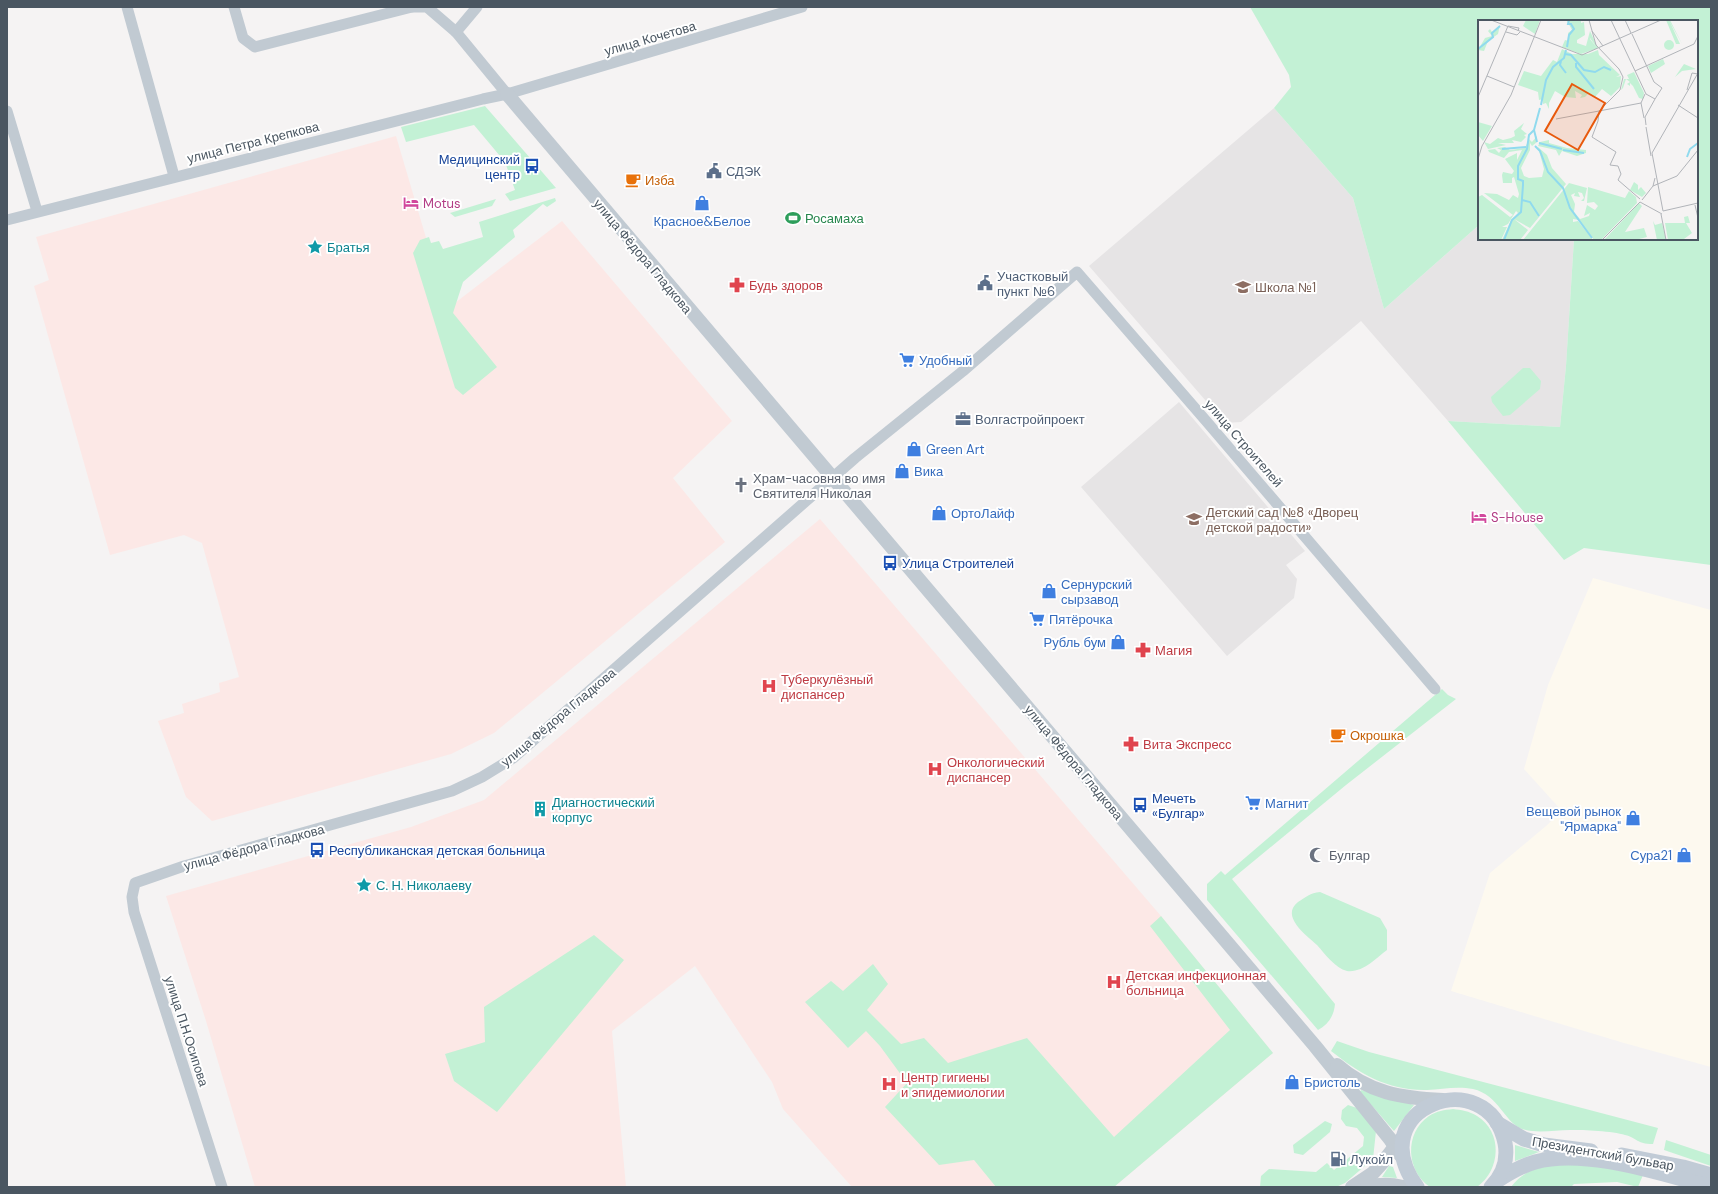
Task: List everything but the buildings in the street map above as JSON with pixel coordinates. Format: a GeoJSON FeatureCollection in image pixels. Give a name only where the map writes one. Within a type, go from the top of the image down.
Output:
{"type":"FeatureCollection","features":[{"type":"Feature","properties":{"kind":"main road"},"geometry":{"type":"LineString","coordinates":[[1417,1187],[1410,1178],[1400,1147],[1407,1127],[1422,1109],[1443,1100],[1463,1099],[1482,1107],[1497,1123],[1503,1135],[1506,1147],[1506,1159],[1503,1170],[1494,1185]]}},
{"type":"Feature","properties":{"kind":"main road","name":"Президентский бульвар"},"geometry":{"type":"LineString","coordinates":[[1497,1123],[1524,1139],[1544,1145],[1650,1160],[1711,1175]]}},
{"type":"Feature","properties":{"kind":"main road","name":"Президентский бульвар"},"geometry":{"type":"LineString","coordinates":[[1494,1185],[1510,1172],[1536,1162],[1576,1158],[1619,1164],[1711,1187]]}},
{"type":"Feature","properties":{"kind":"street"},"geometry":{"type":"LineString","coordinates":[[127,7],[174,176]]}},
{"type":"Feature","properties":{"kind":"street"},"geometry":{"type":"LineString","coordinates":[[234,7],[243,38],[255,47],[413,7]]}},
{"type":"Feature","properties":{"kind":"street","name":"улица Фёдора Гладкова"},"geometry":{"type":"LineString","coordinates":[[413,7],[427,7],[456,32],[1400,1147]]}},
{"type":"Feature","properties":{"kind":"street"},"geometry":{"type":"LineString","coordinates":[[456,32],[478,7]]}},
{"type":"Feature","properties":{"kind":"street","name":"улица Кочетова"},"geometry":{"type":"LineString","coordinates":[[507,94],[802,7]]}},
{"type":"Feature","properties":{"kind":"street","name":"улица Петра Крепкова"},"geometry":{"type":"LineString","coordinates":[[7,220],[174,176],[507,94]]}},
{"type":"Feature","properties":{"kind":"street"},"geometry":{"type":"LineString","coordinates":[[7,111],[37,211]]}},
{"type":"Feature","properties":{"kind":"street","name":"улица Фёдора Гладкова"},"geometry":{"type":"LineString","coordinates":[[135,883],[184,866],[452,791],[482,778],[513,758],[863,452],[963,371],[1077,272]]}},
{"type":"Feature","properties":{"kind":"street","name":"улица Строителей"},"geometry":{"type":"LineString","coordinates":[[1077,272],[1435,689]]}},
{"type":"Feature","properties":{"kind":"street","name":"улица П.Н.Осипова"},"geometry":{"type":"LineString","coordinates":[[135,883],[132,897],[134,912],[222,1187]]}},
{"type":"Feature","properties":{"kind":"street","name":"улица Фёдора Гладкова"},"geometry":{"type":"LineString","coordinates":[[1315,1046],[1345,1072],[1361,1083],[1385,1093],[1414,1098],[1443,1100]]}},
{"type":"Feature","properties":{"kind":"street"},"geometry":{"type":"LineString","coordinates":[[1352,1187],[1373,1173],[1400,1147]]}},
{"type":"Feature","properties":{"kind":"street"},"geometry":{"type":"LineString","coordinates":[[1368,1187],[1387,1185],[1403,1187]]}},
{"type":"Feature","properties":{"kind":"shaded area","name":"Школа №1"},"geometry":{"type":"Polygon","coordinates":[[[1274,108],[1353,198],[1384,309],[1478,226],[1478,240],[1574,240],[1566,366],[1560,427],[1448,421],[1361,321],[1241,422],[1225,423],[1089,266],[1274,108]]]}},
{"type":"Feature","properties":{"kind":"shaded area"},"geometry":{"type":"Polygon","coordinates":[[[396,136],[447,309],[562,221],[732,421],[673,478],[725,542],[494,733],[451,754],[212,821],[186,797],[158,721],[184,713],[182,704],[220,692],[219,683],[239,677],[202,543],[184,535],[110,555],[34,286],[49,280],[36,237],[396,136]]]}},
{"type":"Feature","properties":{"kind":"shaded area","name":"Детский сад №8 «Дворец детской радости»"},"geometry":{"type":"Polygon","coordinates":[[[1179,402],[1305,551],[1286,565],[1297,579],[1294,598],[1227,656],[1081,487],[1179,402]]]}},
{"type":"Feature","properties":{"kind":"shaded area"},"geometry":{"type":"Polygon","coordinates":[[[820,519],[1161,916],[1273,1053],[1114,1187],[852,1187],[783,1109],[772,1082],[695,966],[612,1031],[626,1187],[255,1187],[206,1021],[166,896],[411,827],[484,800],[820,519]]]}},
{"type":"Feature","properties":{"kind":"shaded area","name":"Вещевой рынок \"Ярмарка\""},"geometry":{"type":"Polygon","coordinates":[[[1593,578],[1711,610],[1711,1067],[1624,1043],[1451,991],[1490,873],[1562,811],[1524,769],[1548,685],[1593,578]]]}},
{"type":"Feature","properties":{"kind":"green space"},"geometry":{"type":"Polygon","coordinates":[[[1250,7],[1711,7],[1711,565],[1584,548],[1564,560],[1448,421],[1560,427],[1566,366],[1574,240],[1698,240],[1698,20],[1478,20],[1478,226],[1384,309],[1353,198],[1274,108],[1291,87],[1289,75],[1250,7]]]}},
{"type":"Feature","properties":{"kind":"green space"},"geometry":{"type":"Polygon","coordinates":[[[485,106],[556,188],[510,201],[505,194],[515,190],[505,162],[474,125],[406,142],[401,127],[485,106]]]}},
{"type":"Feature","properties":{"kind":"green space"},"geometry":{"type":"Polygon","coordinates":[[[555,198],[556,201],[547,207],[543,204],[513,230],[515,237],[463,282],[453,313],[497,367],[463,395],[455,388],[413,253],[420,240],[429,237],[431,243],[439,241],[443,249],[483,237],[479,222],[555,198]]]}},
{"type":"Feature","properties":{"kind":"green space"},"geometry":{"type":"Polygon","coordinates":[[[496,199],[492,206],[455,217],[450,213],[496,199]]]}},
{"type":"Feature","properties":{"kind":"green space"},"geometry":{"type":"Polygon","coordinates":[[[1523,368],[1530,368],[1541,381],[1540,389],[1510,415],[1503,416],[1492,402],[1491,397],[1523,368]]]}},
{"type":"Feature","properties":{"kind":"green space"},"geometry":{"type":"Polygon","coordinates":[[[1442,689],[1448,695],[1456,699],[1346,785],[1232,879],[1335,1004],[1330,1020],[1325,1026],[1318,1030],[1207,900],[1207,884],[1221,871],[1225,875],[1442,689]]]}},
{"type":"Feature","properties":{"kind":"green space"},"geometry":{"type":"Polygon","coordinates":[[[1320,892],[1380,918],[1387,930],[1387,950],[1369,964],[1358,970],[1347,971],[1334,964],[1317,945],[1301,931],[1293,919],[1293,907],[1298,902],[1311,894],[1320,892]]]}},
{"type":"Feature","properties":{"kind":"green space"},"geometry":{"type":"Polygon","coordinates":[[[1161,916],[1273,1053],[1114,1187],[996,1187],[974,1160],[939,1165],[885,1107],[907,1083],[880,1046],[866,1031],[848,1048],[805,1002],[831,981],[843,991],[873,964],[888,984],[867,1010],[901,1044],[924,1038],[948,1063],[1027,1038],[1114,1137],[1230,1030],[1150,926],[1161,916]]]}},
{"type":"Feature","properties":{"kind":"green space"},"geometry":{"type":"Polygon","coordinates":[[[594,935],[624,960],[497,1112],[454,1081],[445,1054],[485,1042],[484,1007],[594,935]]]}},
{"type":"Feature","properties":{"kind":"green space"},"geometry":{"type":"Polygon","coordinates":[[[1337,1041],[1369,1052],[1658,1128],[1653,1144],[1640,1142],[1629,1136],[1606,1132],[1570,1130],[1540,1132],[1522,1129],[1510,1121],[1495,1102],[1482,1092],[1467,1088],[1413,1090],[1400,1088],[1376,1080],[1353,1067],[1331,1051],[1337,1041]]]}},
{"type":"Feature","properties":{"kind":"green space"},"geometry":{"type":"Polygon","coordinates":[[[1361,1090],[1414,1105],[1394,1131],[1360,1092],[1361,1090]]]}},
{"type":"Feature","properties":{"kind":"green space"},"geometry":{"type":"Polygon","coordinates":[[[1348,1105],[1360,1109],[1376,1131],[1373,1159],[1345,1183],[1336,1187],[1260,1187],[1261,1176],[1269,1169],[1316,1172],[1327,1163],[1334,1170],[1363,1146],[1364,1137],[1357,1128],[1346,1126],[1341,1119],[1342,1110],[1348,1105]]]}},
{"type":"Feature","properties":{"kind":"green space"},"geometry":{"type":"Polygon","coordinates":[[[1444,1110],[1462,1110],[1477,1116],[1491,1131],[1495,1141],[1496,1151],[1491,1171],[1485,1180],[1477,1187],[1430,1187],[1416,1172],[1411,1152],[1415,1132],[1421,1123],[1429,1116],[1444,1110]]]}},
{"type":"Feature","properties":{"kind":"green space"},"geometry":{"type":"Polygon","coordinates":[[[1325,1121],[1332,1124],[1330,1132],[1303,1155],[1294,1153],[1293,1145],[1325,1121]]]}},
{"type":"Feature","properties":{"kind":"green space"},"geometry":{"type":"Polygon","coordinates":[[[1666,1140],[1711,1155],[1711,1166],[1664,1150],[1666,1140]]]}},
{"type":"Feature","properties":{"kind":"green space"},"geometry":{"type":"Polygon","coordinates":[[[1515,1145],[1539,1152],[1515,1161],[1515,1145]]]}},
{"type":"Feature","properties":{"kind":"green space"},"geometry":{"type":"Polygon","coordinates":[[[1580,1163],[1643,1175],[1638,1187],[1617,1182],[1574,1184],[1571,1187],[1511,1187],[1518,1179],[1534,1169],[1551,1165],[1580,1163]]]}},
{"type":"Feature","properties":{"kind":"green space"},"geometry":{"type":"Polygon","coordinates":[[[1389,1166],[1393,1167],[1397,1178],[1382,1177],[1389,1166]]]}},
{"type":"Feature","properties":{"kind":"place","name":"Медицинский центр"},"geometry":{"type":"Point","coordinates":[532,166]}},
{"type":"Feature","properties":{"kind":"place","name":"СДЭК"},"geometry":{"type":"Point","coordinates":[714,171]}},
{"type":"Feature","properties":{"kind":"place","name":"Изба"},"geometry":{"type":"Point","coordinates":[633,180]}},
{"type":"Feature","properties":{"kind":"place","name":"Motus"},"geometry":{"type":"Point","coordinates":[411,203]}},
{"type":"Feature","properties":{"kind":"place","name":"Красное&Белое"},"geometry":{"type":"Point","coordinates":[702,203]}},
{"type":"Feature","properties":{"kind":"place","name":"Росамаха"},"geometry":{"type":"Point","coordinates":[793,218]}},
{"type":"Feature","properties":{"kind":"place","name":"Братья"},"geometry":{"type":"Point","coordinates":[315,247]}},
{"type":"Feature","properties":{"kind":"place","name":"Участковый пункт №6"},"geometry":{"type":"Point","coordinates":[985,283]}},
{"type":"Feature","properties":{"kind":"place","name":"Будь здоров"},"geometry":{"type":"Point","coordinates":[737,285]}},
{"type":"Feature","properties":{"kind":"place","name":"Школа №1"},"geometry":{"type":"Point","coordinates":[1243,287]}},
{"type":"Feature","properties":{"kind":"place","name":"Удобный"},"geometry":{"type":"Point","coordinates":[907,360]}},
{"type":"Feature","properties":{"kind":"place","name":"Волгастройпроект"},"geometry":{"type":"Point","coordinates":[963,419]}},
{"type":"Feature","properties":{"kind":"place","name":"Green Art"},"geometry":{"type":"Point","coordinates":[914,449]}},
{"type":"Feature","properties":{"kind":"place","name":"Вика"},"geometry":{"type":"Point","coordinates":[902,471]}},
{"type":"Feature","properties":{"kind":"place","name":"Храм-часовня во имя Святителя Николая"},"geometry":{"type":"Point","coordinates":[741,485]}},
{"type":"Feature","properties":{"kind":"place","name":"ОртоЛайф"},"geometry":{"type":"Point","coordinates":[939,513]}},
{"type":"Feature","properties":{"kind":"place","name":"S-House"},"geometry":{"type":"Point","coordinates":[1479,517]}},
{"type":"Feature","properties":{"kind":"place","name":"Детский сад №8 «Дворец детской радости»"},"geometry":{"type":"Point","coordinates":[1194,519]}},
{"type":"Feature","properties":{"kind":"place","name":"Улица Строителей"},"geometry":{"type":"Point","coordinates":[890,563]}},
{"type":"Feature","properties":{"kind":"place","name":"Сернурский сырзавод"},"geometry":{"type":"Point","coordinates":[1049,591]}},
{"type":"Feature","properties":{"kind":"place","name":"Пятёрочка"},"geometry":{"type":"Point","coordinates":[1037,619]}},
{"type":"Feature","properties":{"kind":"place","name":"Рубль бум"},"geometry":{"type":"Point","coordinates":[1118,642]}},
{"type":"Feature","properties":{"kind":"place","name":"Магия"},"geometry":{"type":"Point","coordinates":[1143,650]}},
{"type":"Feature","properties":{"kind":"place","name":"Туберкулёзный диспансер"},"geometry":{"type":"Point","coordinates":[769,686]}},
{"type":"Feature","properties":{"kind":"place","name":"Окрошка"},"geometry":{"type":"Point","coordinates":[1338,735]}},
{"type":"Feature","properties":{"kind":"place","name":"Вита Экспресс"},"geometry":{"type":"Point","coordinates":[1131,744]}},
{"type":"Feature","properties":{"kind":"place","name":"Онкологический диспансер"},"geometry":{"type":"Point","coordinates":[935,769]}},
{"type":"Feature","properties":{"kind":"place","name":"Магнит"},"geometry":{"type":"Point","coordinates":[1253,803]}},
{"type":"Feature","properties":{"kind":"place","name":"Мечеть «Булгар»"},"geometry":{"type":"Point","coordinates":[1140,805]}},
{"type":"Feature","properties":{"kind":"place","name":"Диагностический корпус"},"geometry":{"type":"Point","coordinates":[540,809]}},
{"type":"Feature","properties":{"kind":"place","name":"Вещевой рынок \"Ярмарка\""},"geometry":{"type":"Point","coordinates":[1633,818]}},
{"type":"Feature","properties":{"kind":"place","name":"Республиканская детская больница"},"geometry":{"type":"Point","coordinates":[317,850]}},
{"type":"Feature","properties":{"kind":"place","name":"Булгар"},"geometry":{"type":"Point","coordinates":[1317,855]}},
{"type":"Feature","properties":{"kind":"place","name":"Сура21"},"geometry":{"type":"Point","coordinates":[1684,855]}},
{"type":"Feature","properties":{"kind":"place","name":"С. Н. Николаеву"},"geometry":{"type":"Point","coordinates":[364,885]}},
{"type":"Feature","properties":{"kind":"place","name":"Детская инфекционная больница"},"geometry":{"type":"Point","coordinates":[1114,982]}},
{"type":"Feature","properties":{"kind":"place","name":"Бристоль"},"geometry":{"type":"Point","coordinates":[1292,1082]}},
{"type":"Feature","properties":{"kind":"place","name":"Центр гигиены и эпидемиологии"},"geometry":{"type":"Point","coordinates":[889,1084]}},
{"type":"Feature","properties":{"kind":"place","name":"Лукойл"},"geometry":{"type":"Point","coordinates":[1338,1159]}}]}
